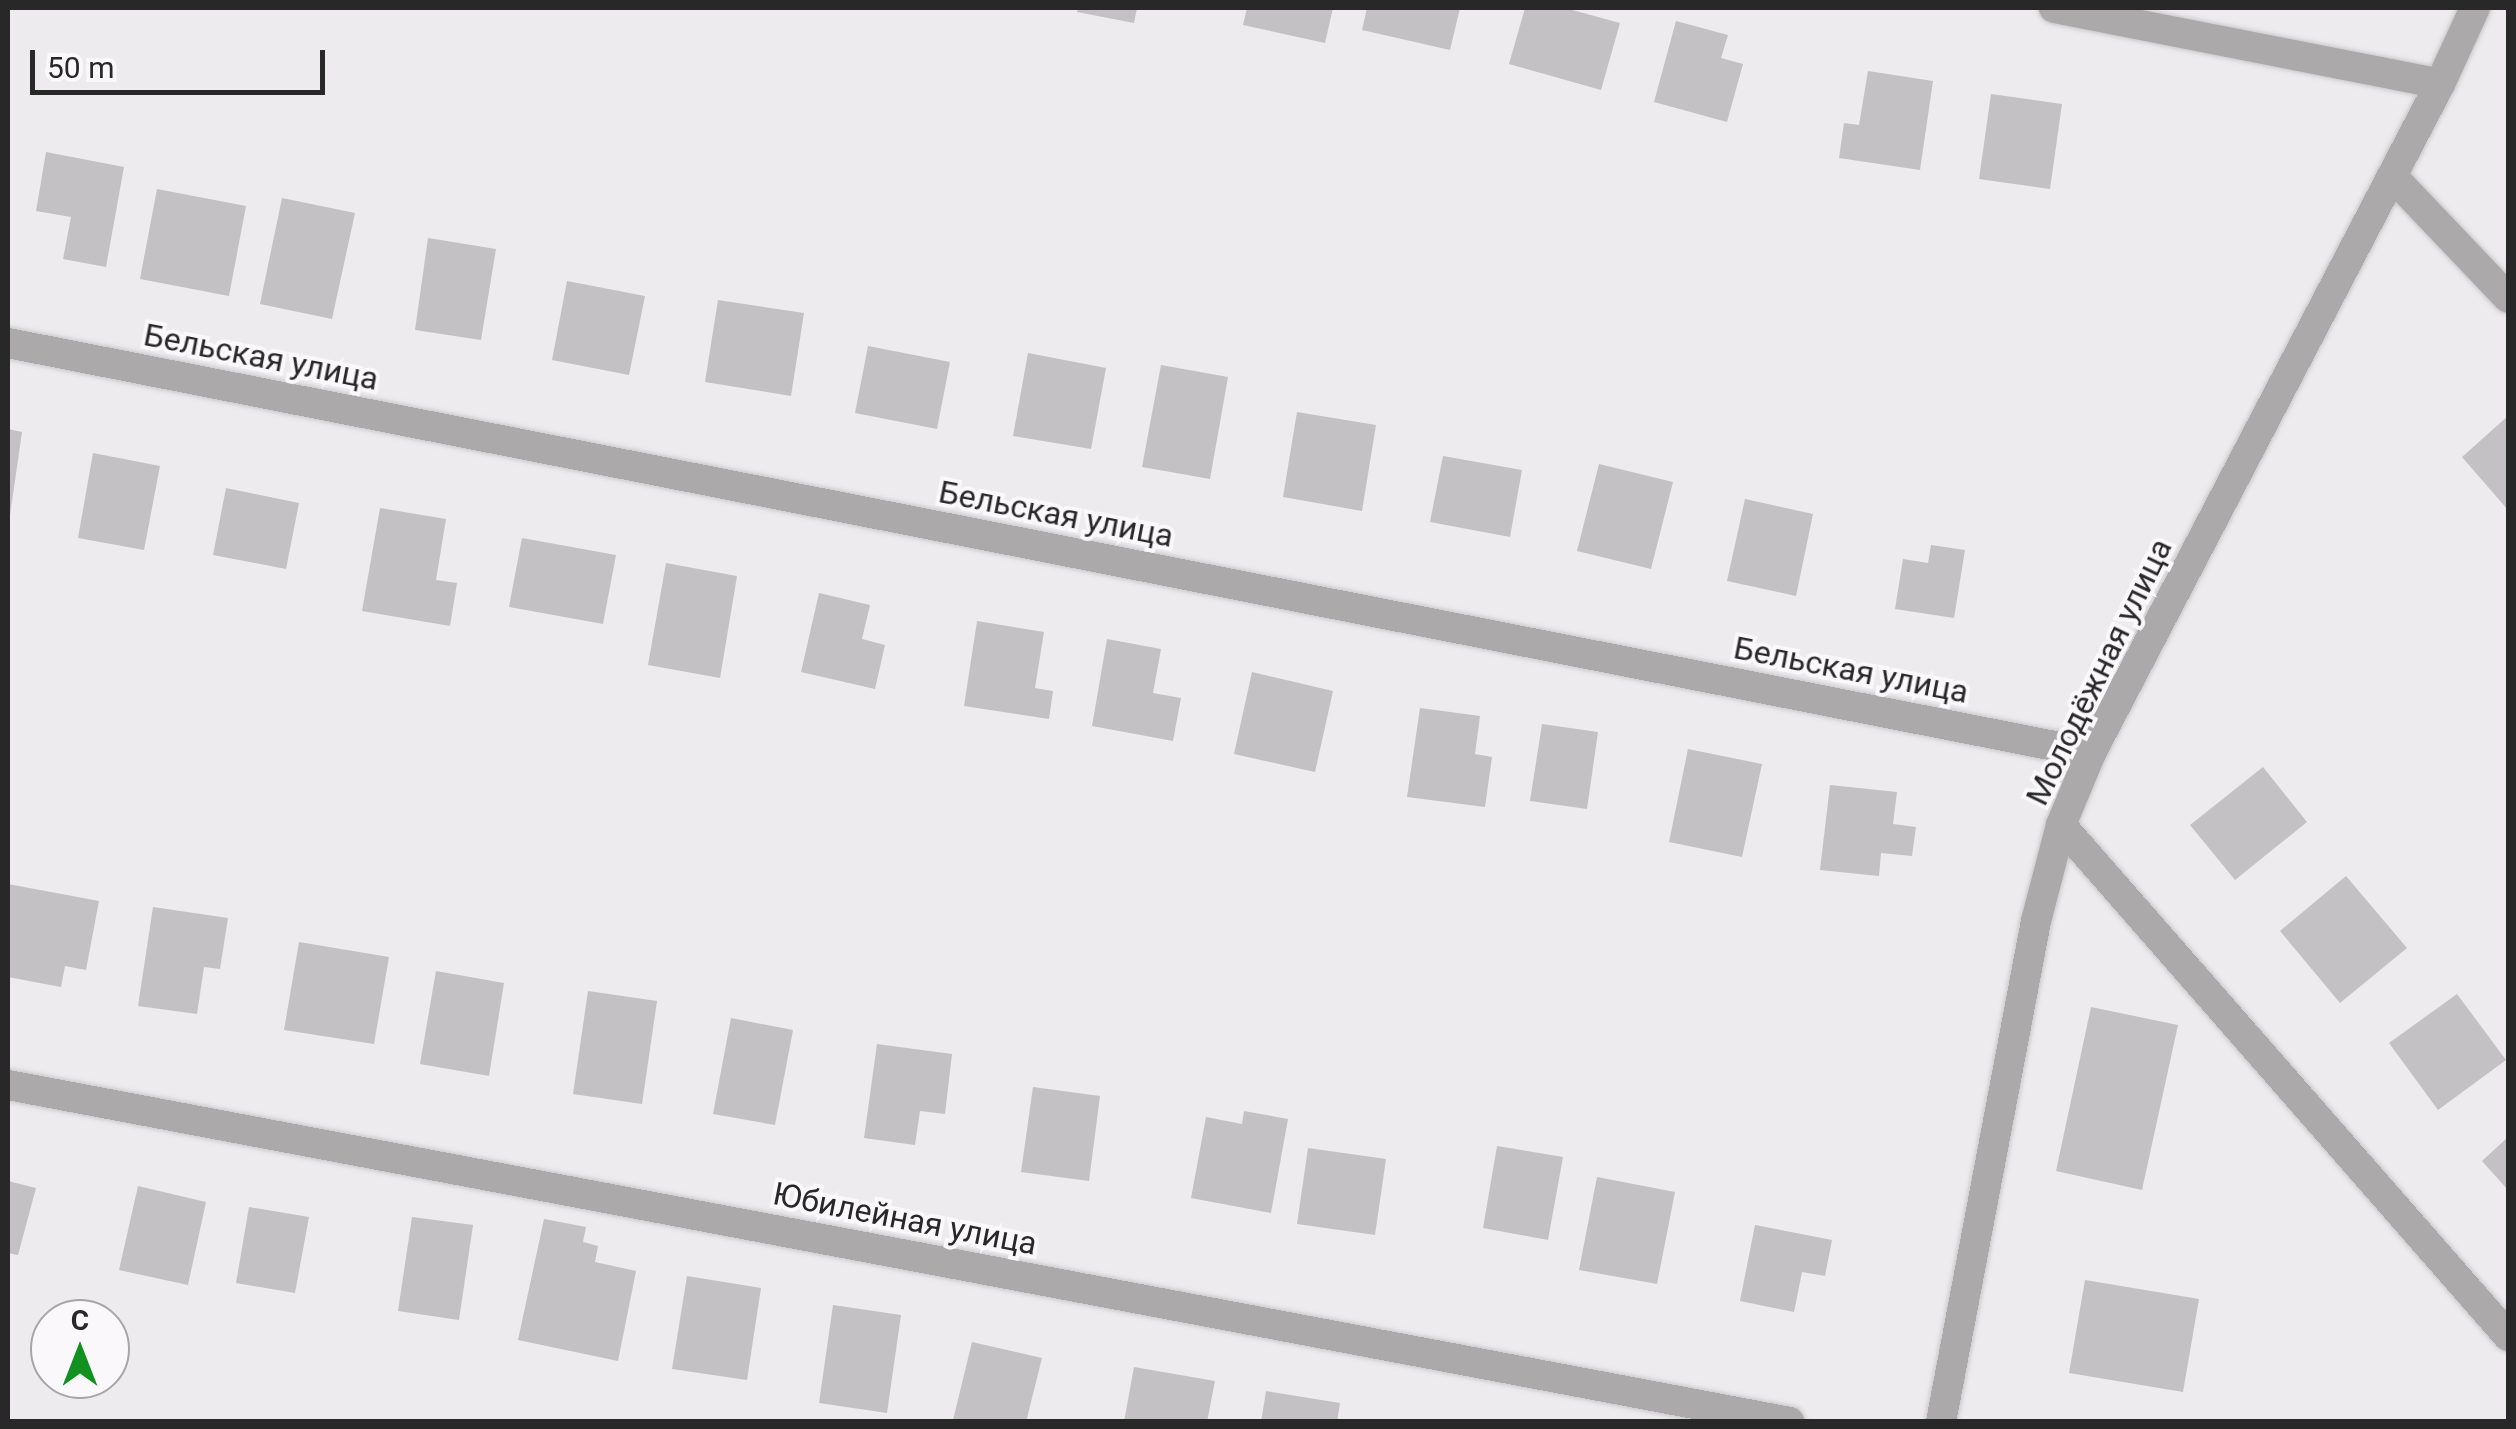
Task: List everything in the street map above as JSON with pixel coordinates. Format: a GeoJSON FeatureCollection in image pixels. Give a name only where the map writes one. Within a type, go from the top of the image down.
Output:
{"type":"FeatureCollection","features":[{"type":"Feature","properties":{"kind":"street"},"geometry":{"type":"LineString","coordinates":[[2054,8],[2440,84]]}},
{"type":"Feature","properties":{"kind":"street","name":"Молодёжная улица"},"geometry":{"type":"LineString","coordinates":[[1941,1422],[2036,921],[2062,825],[2091,753],[2440,84],[2475,8]]}},
{"type":"Feature","properties":{"kind":"street"},"geometry":{"type":"LineString","coordinates":[[2392,176],[2508,298]]}},
{"type":"Feature","properties":{"kind":"street","name":"Бельская улица"},"geometry":{"type":"LineString","coordinates":[[8,343],[2091,753]]}},
{"type":"Feature","properties":{"kind":"street"},"geometry":{"type":"LineString","coordinates":[[2062,825],[2508,1336]]}},
{"type":"Feature","properties":{"kind":"street","name":"Юбилейная улица"},"geometry":{"type":"LineString","coordinates":[[8,1084],[1788,1422]]}},
{"type":"Feature","properties":{"kind":"building"},"geometry":{"type":"Polygon","coordinates":[[[1078,8],[1137,8],[1134,23],[1077,12],[1078,8]]]}},
{"type":"Feature","properties":{"kind":"building"},"geometry":{"type":"Polygon","coordinates":[[[1247,8],[1333,8],[1325,43],[1243,25],[1247,8]]]}},
{"type":"Feature","properties":{"kind":"building"},"geometry":{"type":"Polygon","coordinates":[[[1367,8],[1460,8],[1450,50],[1362,30],[1367,8]]]}},
{"type":"Feature","properties":{"kind":"building"},"geometry":{"type":"Polygon","coordinates":[[[1525,8],[1565,8],[1620,23],[1601,90],[1509,64],[1525,8]]]}},
{"type":"Feature","properties":{"kind":"building"},"geometry":{"type":"Polygon","coordinates":[[[1676,21],[1728,35],[1721,58],[1743,64],[1727,122],[1654,102],[1676,21]]]}},
{"type":"Feature","properties":{"kind":"building"},"geometry":{"type":"Polygon","coordinates":[[[1868,71],[1933,81],[1920,170],[1839,158],[1844,123],[1859,125],[1868,71]]]}},
{"type":"Feature","properties":{"kind":"building"},"geometry":{"type":"Polygon","coordinates":[[[1991,94],[2062,104],[2050,189],[1979,179],[1991,94]]]}},
{"type":"Feature","properties":{"kind":"building"},"geometry":{"type":"Polygon","coordinates":[[[46,152],[124,167],[106,267],[63,259],[71,217],[36,211],[46,152]]]}},
{"type":"Feature","properties":{"kind":"building"},"geometry":{"type":"Polygon","coordinates":[[[157,189],[246,206],[229,296],[140,279],[157,189]]]}},
{"type":"Feature","properties":{"kind":"building"},"geometry":{"type":"Polygon","coordinates":[[[282,198],[355,213],[332,319],[260,304],[282,198]]]}},
{"type":"Feature","properties":{"kind":"building"},"geometry":{"type":"Polygon","coordinates":[[[428,238],[496,249],[481,340],[415,330],[428,238]]]}},
{"type":"Feature","properties":{"kind":"building"},"geometry":{"type":"Polygon","coordinates":[[[567,281],[645,296],[629,375],[552,360],[567,281]]]}},
{"type":"Feature","properties":{"kind":"building"},"geometry":{"type":"Polygon","coordinates":[[[718,300],[804,313],[791,396],[705,382],[718,300]]]}},
{"type":"Feature","properties":{"kind":"building"},"geometry":{"type":"Polygon","coordinates":[[[868,346],[950,362],[937,429],[855,413],[868,346]]]}},
{"type":"Feature","properties":{"kind":"building"},"geometry":{"type":"Polygon","coordinates":[[[1028,353],[1106,368],[1091,449],[1013,436],[1028,353]]]}},
{"type":"Feature","properties":{"kind":"building"},"geometry":{"type":"Polygon","coordinates":[[[1161,365],[1228,377],[1210,479],[1142,467],[1161,365]]]}},
{"type":"Feature","properties":{"kind":"building"},"geometry":{"type":"Polygon","coordinates":[[[1297,412],[1376,425],[1362,511],[1283,497],[1297,412]]]}},
{"type":"Feature","properties":{"kind":"building"},"geometry":{"type":"Polygon","coordinates":[[[2508,416],[2508,510],[2462,457],[2508,416]]]}},
{"type":"Feature","properties":{"kind":"building"},"geometry":{"type":"Polygon","coordinates":[[[8,429],[22,432],[10,515],[8,515],[8,429]]]}},
{"type":"Feature","properties":{"kind":"building"},"geometry":{"type":"Polygon","coordinates":[[[93,453],[160,466],[144,550],[78,538],[93,453]]]}},
{"type":"Feature","properties":{"kind":"building"},"geometry":{"type":"Polygon","coordinates":[[[1443,456],[1522,470],[1510,537],[1430,522],[1443,456]]]}},
{"type":"Feature","properties":{"kind":"building"},"geometry":{"type":"Polygon","coordinates":[[[1599,464],[1673,482],[1651,569],[1577,551],[1599,464]]]}},
{"type":"Feature","properties":{"kind":"building"},"geometry":{"type":"Polygon","coordinates":[[[226,488],[299,503],[286,569],[213,555],[226,488]]]}},
{"type":"Feature","properties":{"kind":"building"},"geometry":{"type":"Polygon","coordinates":[[[1745,499],[1813,514],[1796,596],[1727,581],[1745,499]]]}},
{"type":"Feature","properties":{"kind":"building"},"geometry":{"type":"Polygon","coordinates":[[[380,508],[446,519],[436,580],[457,583],[450,626],[362,611],[380,508]]]}},
{"type":"Feature","properties":{"kind":"building"},"geometry":{"type":"Polygon","coordinates":[[[522,538],[616,555],[603,624],[509,607],[522,538]]]}},
{"type":"Feature","properties":{"kind":"building"},"geometry":{"type":"Polygon","coordinates":[[[1931,545],[1965,550],[1954,618],[1895,609],[1903,559],[1928,563],[1931,545]]]}},
{"type":"Feature","properties":{"kind":"building"},"geometry":{"type":"Polygon","coordinates":[[[666,563],[737,576],[720,678],[648,665],[666,563]]]}},
{"type":"Feature","properties":{"kind":"building"},"geometry":{"type":"Polygon","coordinates":[[[819,593],[870,605],[862,639],[885,645],[875,689],[801,672],[819,593]]]}},
{"type":"Feature","properties":{"kind":"building"},"geometry":{"type":"Polygon","coordinates":[[[977,621],[1044,632],[1035,688],[1053,691],[1049,719],[964,706],[977,621]]]}},
{"type":"Feature","properties":{"kind":"building"},"geometry":{"type":"Polygon","coordinates":[[[1107,639],[1161,649],[1153,693],[1181,698],[1173,741],[1092,726],[1107,639]]]}},
{"type":"Feature","properties":{"kind":"building"},"geometry":{"type":"Polygon","coordinates":[[[1252,672],[1333,691],[1315,772],[1234,754],[1252,672]]]}},
{"type":"Feature","properties":{"kind":"building"},"geometry":{"type":"Polygon","coordinates":[[[1420,708],[1480,716],[1475,754],[1492,757],[1485,807],[1407,797],[1420,708]]]}},
{"type":"Feature","properties":{"kind":"building"},"geometry":{"type":"Polygon","coordinates":[[[1542,724],[1598,732],[1587,809],[1530,801],[1542,724]]]}},
{"type":"Feature","properties":{"kind":"building"},"geometry":{"type":"Polygon","coordinates":[[[1688,749],[1762,764],[1742,857],[1669,842],[1688,749]]]}},
{"type":"Feature","properties":{"kind":"building"},"geometry":{"type":"Polygon","coordinates":[[[2263,767],[2307,822],[2235,880],[2190,825],[2263,767]]]}},
{"type":"Feature","properties":{"kind":"building"},"geometry":{"type":"Polygon","coordinates":[[[1830,785],[1897,792],[1893,824],[1916,827],[1912,856],[1881,853],[1879,876],[1820,870],[1830,785]]]}},
{"type":"Feature","properties":{"kind":"building"},"geometry":{"type":"Polygon","coordinates":[[[2346,876],[2407,948],[2340,1003],[2280,931],[2346,876]]]}},
{"type":"Feature","properties":{"kind":"building"},"geometry":{"type":"Polygon","coordinates":[[[8,884],[99,901],[86,970],[65,966],[61,987],[8,977],[8,884]]]}},
{"type":"Feature","properties":{"kind":"building"},"geometry":{"type":"Polygon","coordinates":[[[153,907],[228,918],[220,969],[204,967],[197,1014],[138,1006],[153,907]]]}},
{"type":"Feature","properties":{"kind":"building"},"geometry":{"type":"Polygon","coordinates":[[[299,942],[389,957],[374,1044],[284,1030],[299,942]]]}},
{"type":"Feature","properties":{"kind":"building"},"geometry":{"type":"Polygon","coordinates":[[[436,971],[504,983],[489,1076],[420,1064],[436,971]]]}},
{"type":"Feature","properties":{"kind":"building"},"geometry":{"type":"Polygon","coordinates":[[[588,991],[657,1001],[642,1104],[573,1094],[588,991]]]}},
{"type":"Feature","properties":{"kind":"building"},"geometry":{"type":"Polygon","coordinates":[[[2457,994],[2506,1060],[2438,1110],[2389,1043],[2457,994]]]}},
{"type":"Feature","properties":{"kind":"building"},"geometry":{"type":"Polygon","coordinates":[[[2091,1007],[2178,1025],[2142,1190],[2056,1171],[2091,1007]]]}},
{"type":"Feature","properties":{"kind":"building"},"geometry":{"type":"Polygon","coordinates":[[[731,1018],[793,1030],[775,1125],[713,1114],[731,1018]]]}},
{"type":"Feature","properties":{"kind":"building"},"geometry":{"type":"Polygon","coordinates":[[[877,1044],[952,1054],[945,1114],[920,1111],[915,1145],[864,1138],[877,1044]]]}},
{"type":"Feature","properties":{"kind":"building"},"geometry":{"type":"Polygon","coordinates":[[[1033,1087],[1100,1096],[1089,1181],[1021,1172],[1033,1087]]]}},
{"type":"Feature","properties":{"kind":"building"},"geometry":{"type":"Polygon","coordinates":[[[1244,1111],[1288,1119],[1271,1213],[1191,1198],[1206,1117],[1242,1124],[1244,1111]]]}},
{"type":"Feature","properties":{"kind":"building"},"geometry":{"type":"Polygon","coordinates":[[[2508,1137],[2508,1190],[2482,1161],[2508,1137]]]}},
{"type":"Feature","properties":{"kind":"building"},"geometry":{"type":"Polygon","coordinates":[[[1497,1146],[1563,1157],[1548,1240],[1483,1228],[1497,1146]]]}},
{"type":"Feature","properties":{"kind":"building"},"geometry":{"type":"Polygon","coordinates":[[[1308,1148],[1386,1159],[1375,1235],[1297,1224],[1308,1148]]]}},
{"type":"Feature","properties":{"kind":"building"},"geometry":{"type":"Polygon","coordinates":[[[1597,1177],[1675,1192],[1657,1284],[1579,1270],[1597,1177]]]}},
{"type":"Feature","properties":{"kind":"building"},"geometry":{"type":"Polygon","coordinates":[[[8,1181],[36,1188],[18,1255],[8,1253],[8,1181]]]}},
{"type":"Feature","properties":{"kind":"building"},"geometry":{"type":"Polygon","coordinates":[[[138,1186],[206,1202],[188,1285],[119,1270],[138,1186]]]}},
{"type":"Feature","properties":{"kind":"building"},"geometry":{"type":"Polygon","coordinates":[[[249,1207],[309,1217],[295,1293],[236,1283],[249,1207]]]}},
{"type":"Feature","properties":{"kind":"building"},"geometry":{"type":"Polygon","coordinates":[[[412,1217],[473,1225],[459,1320],[398,1311],[412,1217]]]}},
{"type":"Feature","properties":{"kind":"building"},"geometry":{"type":"Polygon","coordinates":[[[544,1219],[586,1227],[583,1242],[598,1246],[595,1262],[636,1271],[618,1361],[518,1340],[544,1219]]]}},
{"type":"Feature","properties":{"kind":"building"},"geometry":{"type":"Polygon","coordinates":[[[1755,1225],[1832,1240],[1825,1276],[1802,1272],[1794,1312],[1740,1301],[1755,1225]]]}},
{"type":"Feature","properties":{"kind":"building"},"geometry":{"type":"Polygon","coordinates":[[[687,1276],[761,1288],[747,1380],[672,1369],[687,1276]]]}},
{"type":"Feature","properties":{"kind":"building"},"geometry":{"type":"Polygon","coordinates":[[[2085,1280],[2199,1299],[2183,1392],[2069,1373],[2085,1280]]]}},
{"type":"Feature","properties":{"kind":"building"},"geometry":{"type":"Polygon","coordinates":[[[833,1305],[901,1315],[887,1413],[819,1403],[833,1305]]]}},
{"type":"Feature","properties":{"kind":"building"},"geometry":{"type":"Polygon","coordinates":[[[972,1342],[1042,1358],[1026,1422],[953,1420],[972,1342]]]}},
{"type":"Feature","properties":{"kind":"building"},"geometry":{"type":"Polygon","coordinates":[[[1134,1367],[1215,1381],[1207,1422],[1124,1422],[1134,1367]]]}},
{"type":"Feature","properties":{"kind":"building"},"geometry":{"type":"Polygon","coordinates":[[[1266,1391],[1340,1403],[1337,1422],[1261,1422],[1266,1391]]]}}]}
